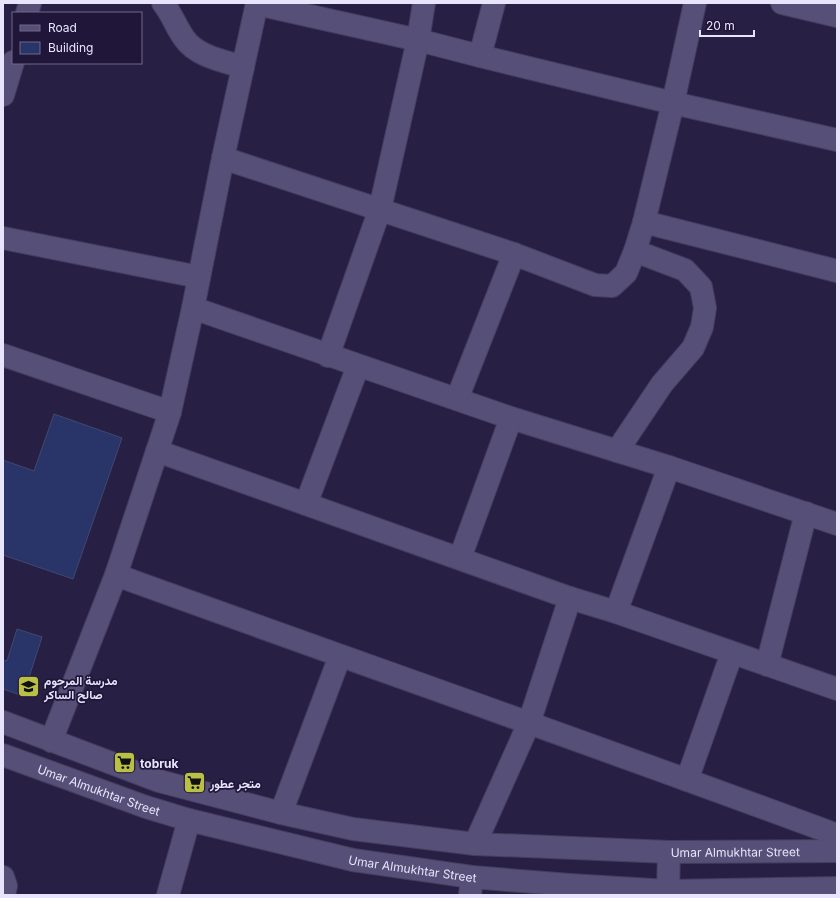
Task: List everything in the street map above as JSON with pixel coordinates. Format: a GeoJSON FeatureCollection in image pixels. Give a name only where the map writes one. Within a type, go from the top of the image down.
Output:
{"type":"FeatureCollection","features":[{"type":"Feature","properties":{"kind":"street"},"geometry":{"type":"LineString","coordinates":[[163,3],[170,11],[184,39],[193,48],[214,58],[243,67]]}},
{"type":"Feature","properties":{"kind":"street"},"geometry":{"type":"LineString","coordinates":[[328,356],[380,209],[418,40],[424,3]]}},
{"type":"Feature","properties":{"kind":"street"},"geometry":{"type":"LineString","coordinates":[[480,56],[494,3]]}},
{"type":"Feature","properties":{"kind":"street"},"geometry":{"type":"LineString","coordinates":[[223,158],[514,254],[595,285],[612,286],[626,273],[644,222],[674,103],[695,3]]}},
{"type":"Feature","properties":{"kind":"street"},"geometry":{"type":"LineString","coordinates":[[782,3],[837,16]]}},
{"type":"Feature","properties":{"kind":"street"},"geometry":{"type":"LineString","coordinates":[[51,741],[116,574],[170,412],[257,4],[418,40],[674,103],[837,140]]}},
{"type":"Feature","properties":{"kind":"street"},"geometry":{"type":"LineString","coordinates":[[3,95],[12,64]]}},
{"type":"Feature","properties":{"kind":"street"},"geometry":{"type":"LineString","coordinates":[[644,222],[837,271]]}},
{"type":"Feature","properties":{"kind":"street"},"geometry":{"type":"LineString","coordinates":[[3,238],[199,277]]}},
{"type":"Feature","properties":{"kind":"street"},"geometry":{"type":"LineString","coordinates":[[617,451],[662,384],[693,348],[702,327],[705,308],[701,287],[685,270],[635,251]]}},
{"type":"Feature","properties":{"kind":"street"},"geometry":{"type":"LineString","coordinates":[[457,399],[514,254]]}},
{"type":"Feature","properties":{"kind":"street"},"geometry":{"type":"LineString","coordinates":[[193,308],[328,356],[511,418],[669,467],[837,524]]}},
{"type":"Feature","properties":{"kind":"street"},"geometry":{"type":"LineString","coordinates":[[3,355],[170,412]]}},
{"type":"Feature","properties":{"kind":"street"},"geometry":{"type":"LineString","coordinates":[[306,504],[358,366]]}},
{"type":"Feature","properties":{"kind":"street"},"geometry":{"type":"LineString","coordinates":[[460,558],[511,418]]}},
{"type":"Feature","properties":{"kind":"street"},"geometry":{"type":"LineString","coordinates":[[157,451],[570,598],[616,612],[837,689]]}},
{"type":"Feature","properties":{"kind":"street"},"geometry":{"type":"LineString","coordinates":[[616,612],[669,467]]}},
{"type":"Feature","properties":{"kind":"street"},"geometry":{"type":"LineString","coordinates":[[766,665],[806,513]]}},
{"type":"Feature","properties":{"kind":"street"},"geometry":{"type":"LineString","coordinates":[[116,574],[837,835]]}},
{"type":"Feature","properties":{"kind":"street"},"geometry":{"type":"LineString","coordinates":[[475,844],[529,723],[570,598]]}},
{"type":"Feature","properties":{"kind":"street"},"geometry":{"type":"LineString","coordinates":[[687,780],[732,653]]}},
{"type":"Feature","properties":{"kind":"street"},"geometry":{"type":"LineString","coordinates":[[281,813],[340,656]]}},
{"type":"Feature","properties":{"kind":"street","name":"Umar Almukhtar Street"},"geometry":{"type":"LineString","coordinates":[[3,722],[159,780],[281,813],[353,829],[475,844],[669,852],[837,851]]}},
{"type":"Feature","properties":{"kind":"street","name":"Umar Almukhtar Street"},"geometry":{"type":"LineString","coordinates":[[3,755],[146,807],[189,820],[353,860],[471,886],[570,885],[668,891],[764,892],[837,888]]}},
{"type":"Feature","properties":{"kind":"street"},"geometry":{"type":"LineString","coordinates":[[168,895],[189,820]]}},
{"type":"Feature","properties":{"kind":"street"},"geometry":{"type":"LineString","coordinates":[[668,891],[669,852]]}},
{"type":"Feature","properties":{"kind":"street"},"geometry":{"type":"LineString","coordinates":[[3,877],[6,886],[4,895]]}},
{"type":"Feature","properties":{"kind":"building"},"geometry":{"type":"Polygon","coordinates":[[[54,414],[122,438],[73,579],[3,555],[3,460],[34,471],[54,414]]]}},
{"type":"Feature","properties":{"kind":"building"},"geometry":{"type":"Polygon","coordinates":[[[17,629],[42,637],[23,696],[3,689],[3,660],[7,661],[17,629]]]}},
{"type":"Feature","properties":{"kind":"place","name":"مدرسة المرحوم صالح الساكر"},"geometry":{"type":"Point","coordinates":[29,687]}},
{"type":"Feature","properties":{"kind":"place","name":"tobruk"},"geometry":{"type":"Point","coordinates":[124,763]}},
{"type":"Feature","properties":{"kind":"place","name":"متجر عطور"},"geometry":{"type":"Point","coordinates":[194,783]}}]}
